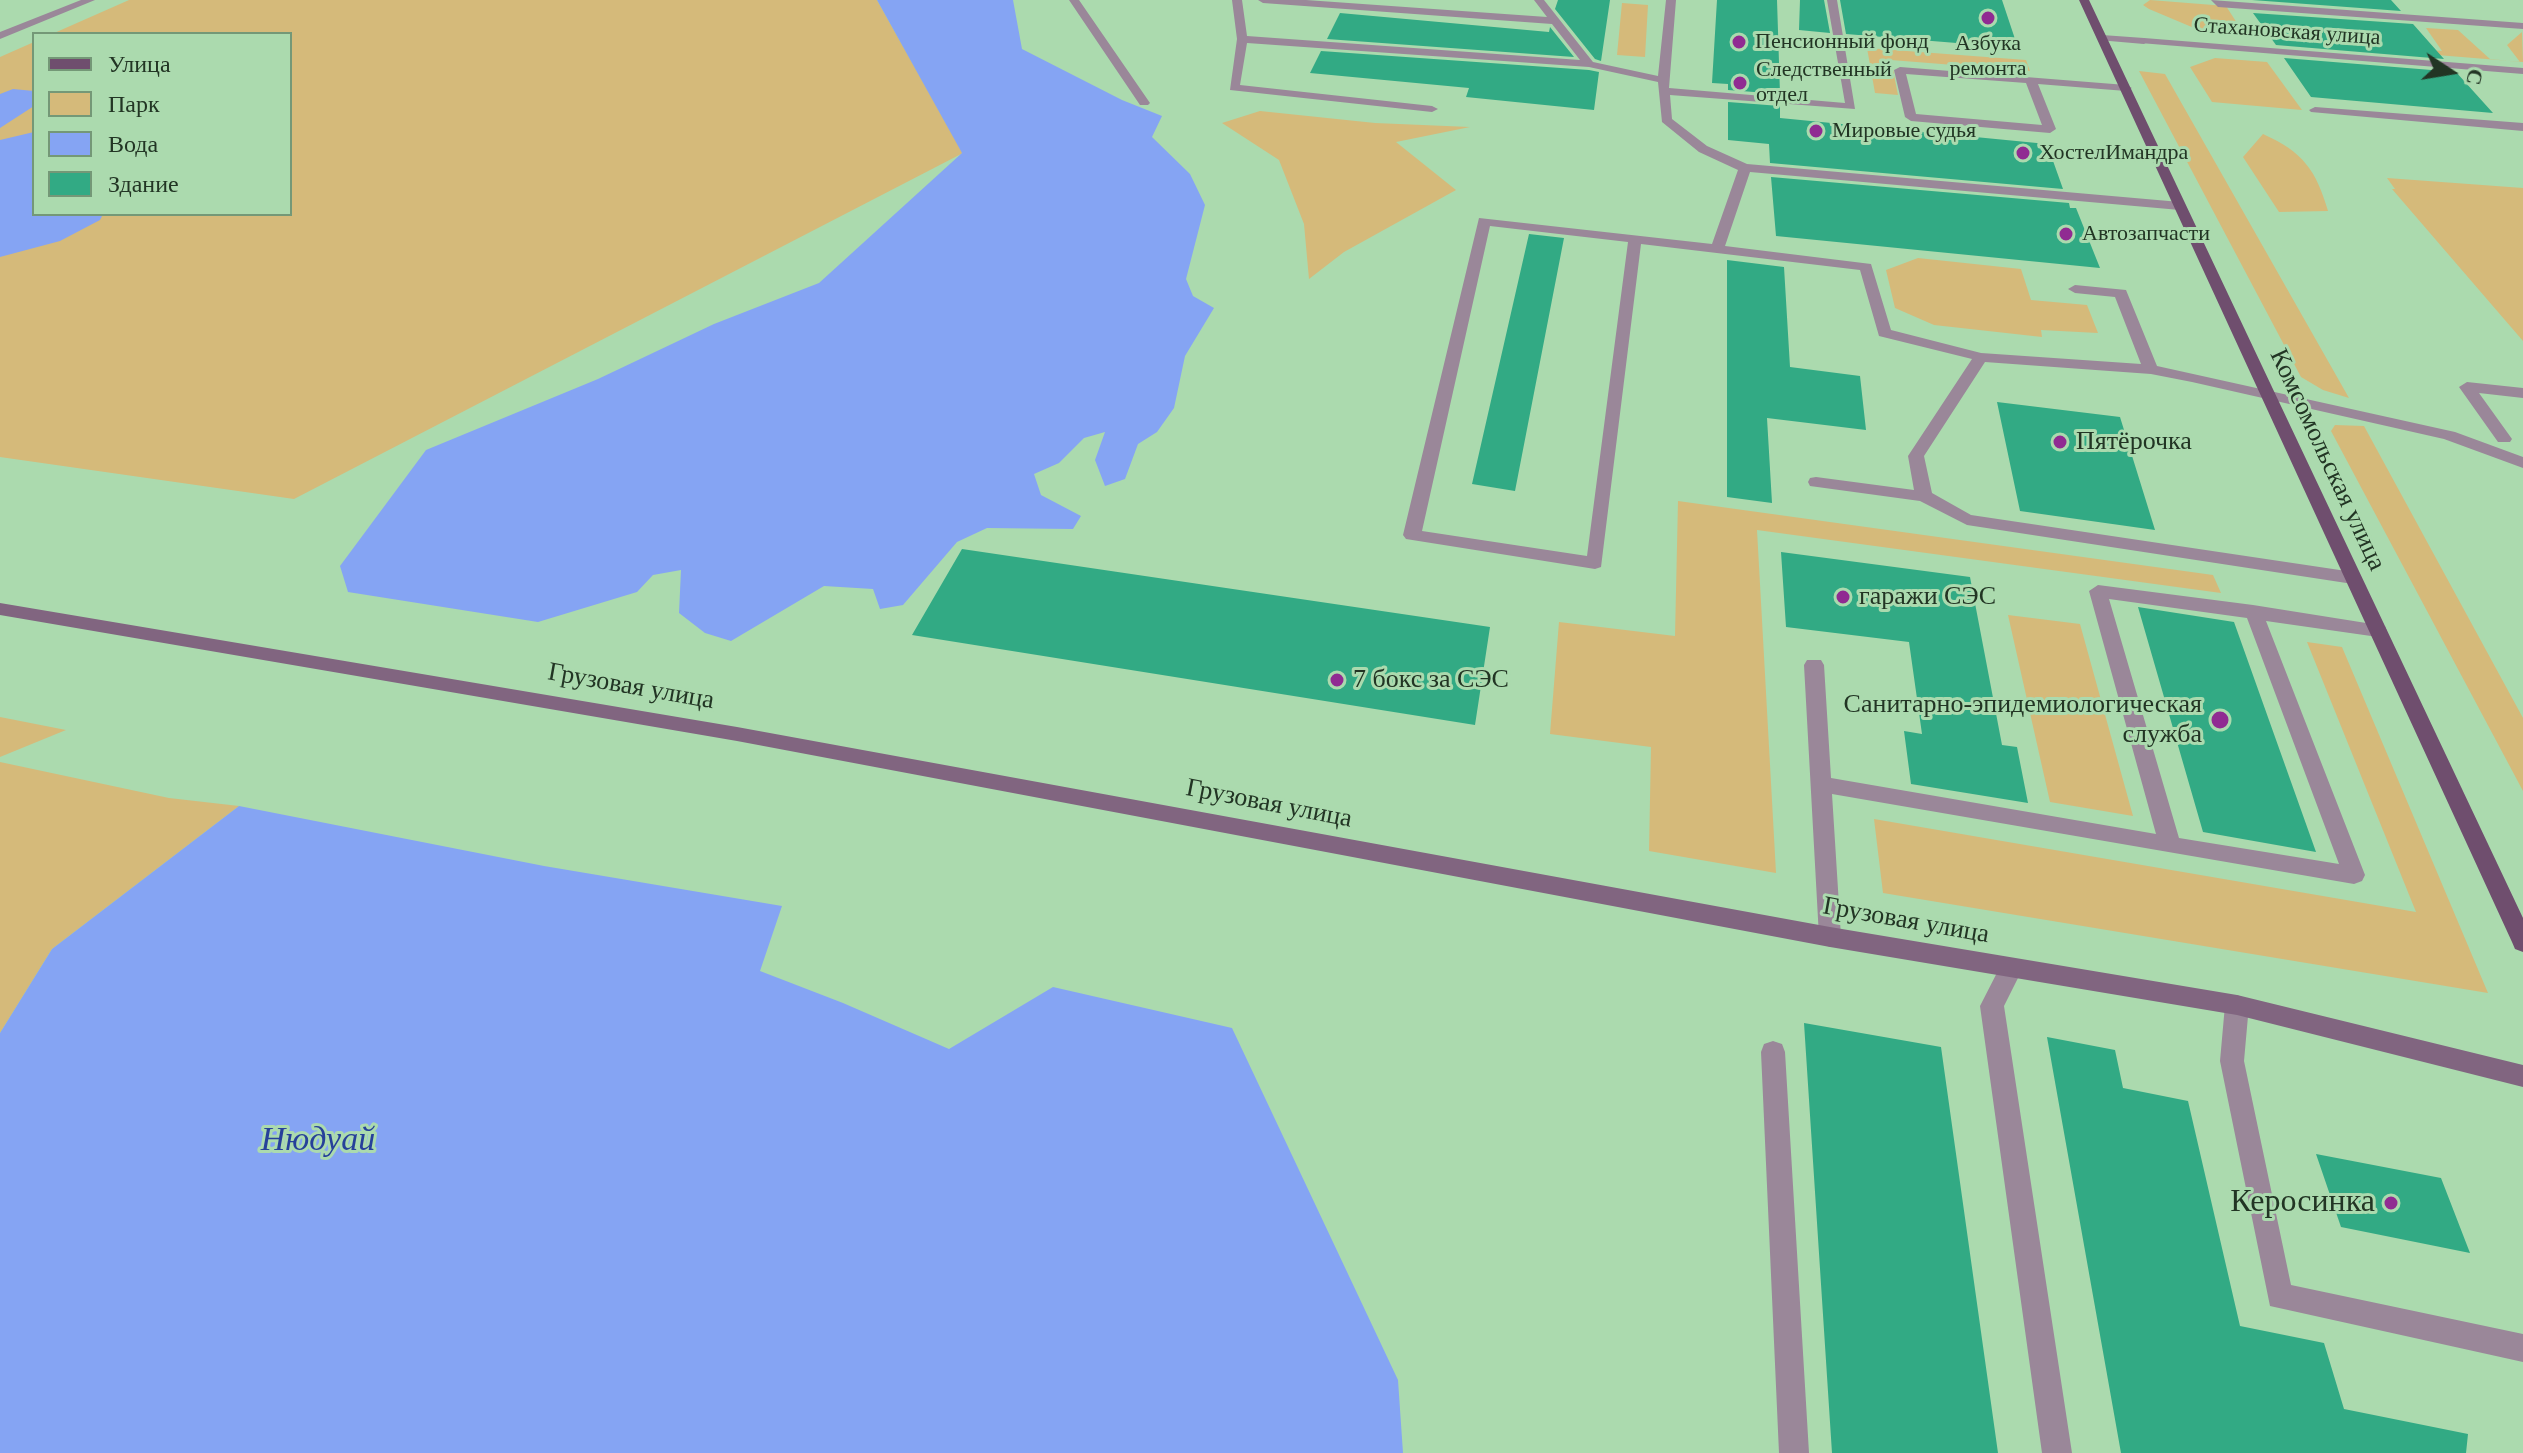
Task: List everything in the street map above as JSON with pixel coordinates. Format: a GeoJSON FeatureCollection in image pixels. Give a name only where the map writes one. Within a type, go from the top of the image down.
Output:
{"type":"FeatureCollection","features":[{"type":"Feature","properties":{"kind":"main road","name":"Комсомольская улица"},"geometry":{"type":"LineString","coordinates":[[2084,0],[2523,942]]}},
{"type":"Feature","properties":{"kind":"main road","name":"Грузовая улица"},"geometry":{"type":"LineString","coordinates":[[0,609],[737,734],[1830,937],[2237,1005],[2523,1076]]}},
{"type":"Feature","properties":{"kind":"street"},"geometry":{"type":"LineString","coordinates":[[0,36],[90,0]]}},
{"type":"Feature","properties":{"kind":"street"},"geometry":{"type":"LineString","coordinates":[[1074,0],[1144,103]]}},
{"type":"Feature","properties":{"kind":"street"},"geometry":{"type":"LineString","coordinates":[[1237,0],[1242,39],[1234,88],[1432,109]]}},
{"type":"Feature","properties":{"kind":"street"},"geometry":{"type":"LineString","coordinates":[[1263,0],[1447,5],[1558,21]]}},
{"type":"Feature","properties":{"kind":"street"},"geometry":{"type":"LineString","coordinates":[[1539,0],[1589,64]]}},
{"type":"Feature","properties":{"kind":"street"},"geometry":{"type":"LineString","coordinates":[[1671,0],[1663,86],[1666,120],[1703,149],[1745,168],[2180,206]]}},
{"type":"Feature","properties":{"kind":"street"},"geometry":{"type":"LineString","coordinates":[[1242,39],[1589,64],[1663,86],[1851,107],[1832,0]]}},
{"type":"Feature","properties":{"kind":"street"},"geometry":{"type":"LineString","coordinates":[[2216,0],[2218,4],[2523,26]]}},
{"type":"Feature","properties":{"kind":"street","name":"Стахановская улица"},"geometry":{"type":"LineString","coordinates":[[2102,38],[2523,71]]}},
{"type":"Feature","properties":{"kind":"street"},"geometry":{"type":"LineString","coordinates":[[2031,81],[2050,129],[1911,117],[1900,70],[2126,88]]}},
{"type":"Feature","properties":{"kind":"street"},"geometry":{"type":"LineString","coordinates":[[2315,110],[2523,127]]}},
{"type":"Feature","properties":{"kind":"street"},"geometry":{"type":"LineString","coordinates":[[1717,249],[1745,168]]}},
{"type":"Feature","properties":{"kind":"street"},"geometry":{"type":"LineString","coordinates":[[1635,239],[1595,563],[1412,535],[1484,221],[1635,239],[1866,267],[1884,333],[1981,357],[2151,369],[2449,435],[2523,463]]}},
{"type":"Feature","properties":{"kind":"street"},"geometry":{"type":"LineString","coordinates":[[2075,289],[2121,293],[2151,369]]}},
{"type":"Feature","properties":{"kind":"street"},"geometry":{"type":"LineString","coordinates":[[1924,496],[1916,456],[1981,357]]}},
{"type":"Feature","properties":{"kind":"street"},"geometry":{"type":"LineString","coordinates":[[2504,439],[2467,387],[2523,393]]}},
{"type":"Feature","properties":{"kind":"street"},"geometry":{"type":"LineString","coordinates":[[2449,435],[2504,439],[2523,444]]}},
{"type":"Feature","properties":{"kind":"street"},"geometry":{"type":"LineString","coordinates":[[2449,435],[2523,479]]}},
{"type":"Feature","properties":{"kind":"street"},"geometry":{"type":"LineString","coordinates":[[1816,482],[1924,496],[1967,520],[2353,578]]}},
{"type":"Feature","properties":{"kind":"street"},"geometry":{"type":"LineString","coordinates":[[2170,845],[2098,591],[2378,631]]}},
{"type":"Feature","properties":{"kind":"street"},"geometry":{"type":"LineString","coordinates":[[1820,784],[2354,875],[2253,611]]}},
{"type":"Feature","properties":{"kind":"street"},"geometry":{"type":"LineString","coordinates":[[1814,665],[1830,937]]}},
{"type":"Feature","properties":{"kind":"street"},"geometry":{"type":"LineString","coordinates":[[2011,968],[1992,1006],[2057,1453]]}},
{"type":"Feature","properties":{"kind":"street"},"geometry":{"type":"LineString","coordinates":[[2237,1005],[2232,1061],[2280,1296],[2523,1348]]}},
{"type":"Feature","properties":{"kind":"street"},"geometry":{"type":"LineString","coordinates":[[1773,1052],[1794,1453]]}},
{"type":"Feature","properties":{"kind":"green space"},"geometry":{"type":"Polygon","coordinates":[[[129,0],[877,0],[963,153],[294,499],[0,457],[0,57],[32,43],[32,216],[292,216],[292,32],[57,32],[129,0]]]}},
{"type":"Feature","properties":{"kind":"green space"},"geometry":{"type":"Polygon","coordinates":[[[2150,0],[2226,6],[2246,37],[2206,33],[2143,5],[2150,0]]]}},
{"type":"Feature","properties":{"kind":"green space"},"geometry":{"type":"Polygon","coordinates":[[[1622,3],[1648,5],[1645,57],[1617,55],[1622,3]]]}},
{"type":"Feature","properties":{"kind":"green space"},"geometry":{"type":"Polygon","coordinates":[[[2426,28],[2458,30],[2490,59],[2507,61],[2277,42],[2275,37],[2442,51],[2426,28]]]}},
{"type":"Feature","properties":{"kind":"green space"},"geometry":{"type":"Polygon","coordinates":[[[2522,32],[2523,62],[2507,45],[2522,32]]]}},
{"type":"Feature","properties":{"kind":"green space"},"geometry":{"type":"Polygon","coordinates":[[[1867,48],[2026,60],[2030,71],[1891,60],[1898,95],[1875,93],[1867,48]]]}},
{"type":"Feature","properties":{"kind":"green space"},"geometry":{"type":"Polygon","coordinates":[[[2215,58],[2267,62],[2302,110],[2212,102],[2190,67],[2215,58]]]}},
{"type":"Feature","properties":{"kind":"green space"},"geometry":{"type":"Polygon","coordinates":[[[2139,71],[2165,74],[2349,398],[2323,390],[2301,377],[2139,71]]]}},
{"type":"Feature","properties":{"kind":"green space"},"geometry":{"type":"Polygon","coordinates":[[[1260,111],[1375,123],[1470,127],[1396,142],[1456,190],[1344,252],[1309,279],[1304,224],[1279,160],[1222,123],[1260,111]]]}},
{"type":"Feature","properties":{"kind":"green space"},"geometry":{"type":"Polygon","coordinates":[[[2263,134],[2288,148],[2306,164],[2313,173],[2328,211],[2279,212],[2243,157],[2263,134]]]}},
{"type":"Feature","properties":{"kind":"green space"},"geometry":{"type":"Polygon","coordinates":[[[2387,178],[2523,188],[2523,341],[2392,189],[2395,189],[2387,178]]]}},
{"type":"Feature","properties":{"kind":"green space"},"geometry":{"type":"Polygon","coordinates":[[[1918,258],[2021,269],[2031,300],[2087,305],[2098,333],[2041,330],[2042,337],[1934,325],[1895,308],[1886,270],[1918,258]]]}},
{"type":"Feature","properties":{"kind":"green space"},"geometry":{"type":"Polygon","coordinates":[[[2335,425],[2364,426],[2523,718],[2523,791],[2331,431],[2335,425]]]}},
{"type":"Feature","properties":{"kind":"green space"},"geometry":{"type":"Polygon","coordinates":[[[1678,501],[2213,575],[2221,593],[1757,530],[1776,873],[1649,851],[1651,747],[1550,734],[1559,622],[1675,636],[1678,501]]]}},
{"type":"Feature","properties":{"kind":"green space"},"geometry":{"type":"Polygon","coordinates":[[[2008,615],[2080,624],[2133,816],[2050,802],[2008,615]]]}},
{"type":"Feature","properties":{"kind":"green space"},"geometry":{"type":"Polygon","coordinates":[[[2307,642],[2342,647],[2488,993],[1883,893],[1874,819],[2416,912],[2307,642]]]}},
{"type":"Feature","properties":{"kind":"green space"},"geometry":{"type":"Polygon","coordinates":[[[0,717],[66,730],[0,757],[0,717]]]}},
{"type":"Feature","properties":{"kind":"green space"},"geometry":{"type":"Polygon","coordinates":[[[0,762],[169,798],[239,806],[52,949],[0,1033],[0,762]]]}},
{"type":"Feature","properties":{"kind":"water"},"geometry":{"type":"Polygon","coordinates":[[[877,0],[1013,0],[1022,49],[1122,100],[1162,116],[1152,137],[1190,174],[1205,205],[1186,279],[1193,296],[1214,308],[1185,356],[1174,408],[1157,432],[1138,444],[1125,479],[1105,486],[1095,460],[1105,432],[1084,438],[1059,463],[1034,474],[1041,495],[1081,516],[1073,529],[987,528],[957,542],[903,605],[880,609],[873,589],[824,586],[731,641],[705,633],[679,613],[681,570],[653,575],[637,592],[538,622],[348,592],[340,566],[426,450],[598,379],[714,324],[819,283],[962,153],[877,0]]]}},
{"type":"Feature","properties":{"kind":"water"},"geometry":{"type":"Polygon","coordinates":[[[13,89],[32,91],[32,107],[0,128],[0,94],[13,89]]]}},
{"type":"Feature","properties":{"kind":"water"},"geometry":{"type":"Polygon","coordinates":[[[32,132],[32,216],[102,216],[100,220],[60,241],[0,257],[0,140],[32,132]]]}},
{"type":"Feature","properties":{"kind":"water","name":"Нюдуай"},"geometry":{"type":"Polygon","coordinates":[[[239,806],[544,866],[782,906],[760,971],[949,1049],[1053,987],[1232,1028],[1398,1380],[1403,1453],[0,1453],[0,1033],[52,949],[239,806]]]}},
{"type":"Feature","properties":{"kind":"building"},"geometry":{"type":"Polygon","coordinates":[[[1558,0],[1610,0],[1601,61],[1595,59],[1555,9],[1558,0]]]}},
{"type":"Feature","properties":{"kind":"building"},"geometry":{"type":"Polygon","coordinates":[[[1717,0],[1777,0],[1780,94],[1728,90],[1728,84],[1712,83],[1717,0]]]}},
{"type":"Feature","properties":{"kind":"building"},"geometry":{"type":"Polygon","coordinates":[[[1800,0],[1824,0],[1830,33],[1799,30],[1800,0]]]}},
{"type":"Feature","properties":{"kind":"building"},"geometry":{"type":"Polygon","coordinates":[[[1840,0],[2002,0],[2018,48],[1846,34],[1840,0]]]}},
{"type":"Feature","properties":{"kind":"building"},"geometry":{"type":"Polygon","coordinates":[[[2252,0],[2391,0],[2401,11],[2252,0]]]}},
{"type":"Feature","properties":{"kind":"building"},"geometry":{"type":"Polygon","coordinates":[[[1340,13],[1549,32],[1550,27],[1574,57],[1327,39],[1340,13]]]}},
{"type":"Feature","properties":{"kind":"building"},"geometry":{"type":"Polygon","coordinates":[[[2253,13],[2413,24],[2444,59],[2276,45],[2253,13]]]}},
{"type":"Feature","properties":{"kind":"building"},"geometry":{"type":"Polygon","coordinates":[[[1321,51],[1599,72],[1594,110],[1466,97],[1469,88],[1310,73],[1321,51]]]}},
{"type":"Feature","properties":{"kind":"building"},"geometry":{"type":"Polygon","coordinates":[[[2284,58],[2456,72],[2493,113],[2311,97],[2284,58]]]}},
{"type":"Feature","properties":{"kind":"building"},"geometry":{"type":"Polygon","coordinates":[[[1728,102],[1780,106],[1780,118],[2047,144],[2063,189],[1770,163],[1769,144],[1728,140],[1728,102]]]}},
{"type":"Feature","properties":{"kind":"building"},"geometry":{"type":"Polygon","coordinates":[[[1771,177],[2069,203],[2070,208],[2076,208],[2100,268],[1776,236],[1771,177]]]}},
{"type":"Feature","properties":{"kind":"building"},"geometry":{"type":"Polygon","coordinates":[[[1529,234],[1564,238],[1515,491],[1472,484],[1529,234]]]}},
{"type":"Feature","properties":{"kind":"building"},"geometry":{"type":"Polygon","coordinates":[[[1727,260],[1784,267],[1790,367],[1860,376],[1866,430],[1767,418],[1772,503],[1727,497],[1727,260]]]}},
{"type":"Feature","properties":{"kind":"building","name":"Пятёрочка"},"geometry":{"type":"Polygon","coordinates":[[[1997,402],[2120,417],[2155,530],[2020,511],[1997,402]]]}},
{"type":"Feature","properties":{"kind":"building","name":"7 бокс за СЭС"},"geometry":{"type":"Polygon","coordinates":[[[962,549],[1490,627],[1475,725],[912,635],[962,549]]]}},
{"type":"Feature","properties":{"kind":"building"},"geometry":{"type":"Polygon","coordinates":[[[1781,552],[1970,577],[2002,745],[2017,747],[2028,803],[1911,784],[1904,731],[1922,734],[1909,642],[1786,627],[1781,552]]]}},
{"type":"Feature","properties":{"kind":"building","name":"Санитарно-эпидемиологическая служба"},"geometry":{"type":"Polygon","coordinates":[[[2138,607],[2234,622],[2316,852],[2203,832],[2138,607]]]}},
{"type":"Feature","properties":{"kind":"building"},"geometry":{"type":"Polygon","coordinates":[[[1804,1023],[1941,1047],[1998,1453],[1832,1453],[1804,1023]]]}},
{"type":"Feature","properties":{"kind":"building"},"geometry":{"type":"Polygon","coordinates":[[[2047,1037],[2115,1050],[2123,1088],[2188,1101],[2240,1326],[2324,1343],[2344,1409],[2468,1434],[2466,1453],[2121,1453],[2047,1037]]]}},
{"type":"Feature","properties":{"kind":"building","name":"Керосинка"},"geometry":{"type":"Polygon","coordinates":[[[2316,1154],[2441,1178],[2470,1253],[2341,1227],[2316,1154]]]}},
{"type":"Feature","properties":{"kind":"place","name":"Азбука ремонта"},"geometry":{"type":"Point","coordinates":[1988,18]}},
{"type":"Feature","properties":{"kind":"place","name":"Пенсионный фонд"},"geometry":{"type":"Point","coordinates":[1739,42]}},
{"type":"Feature","properties":{"kind":"place","name":"Следственный отдел"},"geometry":{"type":"Point","coordinates":[1740,83]}},
{"type":"Feature","properties":{"kind":"place","name":"Мировые судья"},"geometry":{"type":"Point","coordinates":[1816,131]}},
{"type":"Feature","properties":{"kind":"place","name":"ХостелИмандра"},"geometry":{"type":"Point","coordinates":[2023,153]}},
{"type":"Feature","properties":{"kind":"place","name":"Автозапчасти"},"geometry":{"type":"Point","coordinates":[2066,234]}},
{"type":"Feature","properties":{"kind":"place","name":"Пятёрочка"},"geometry":{"type":"Point","coordinates":[2060,442]}},
{"type":"Feature","properties":{"kind":"place","name":"гаражи СЭС"},"geometry":{"type":"Point","coordinates":[1843,597]}},
{"type":"Feature","properties":{"kind":"place","name":"7 бокс за СЭС"},"geometry":{"type":"Point","coordinates":[1337,680]}},
{"type":"Feature","properties":{"kind":"place","name":"Санитарно-эпидемиологическая служба"},"geometry":{"type":"Point","coordinates":[2220,720]}},
{"type":"Feature","properties":{"kind":"place","name":"Керосинка"},"geometry":{"type":"Point","coordinates":[2391,1203]}}]}
